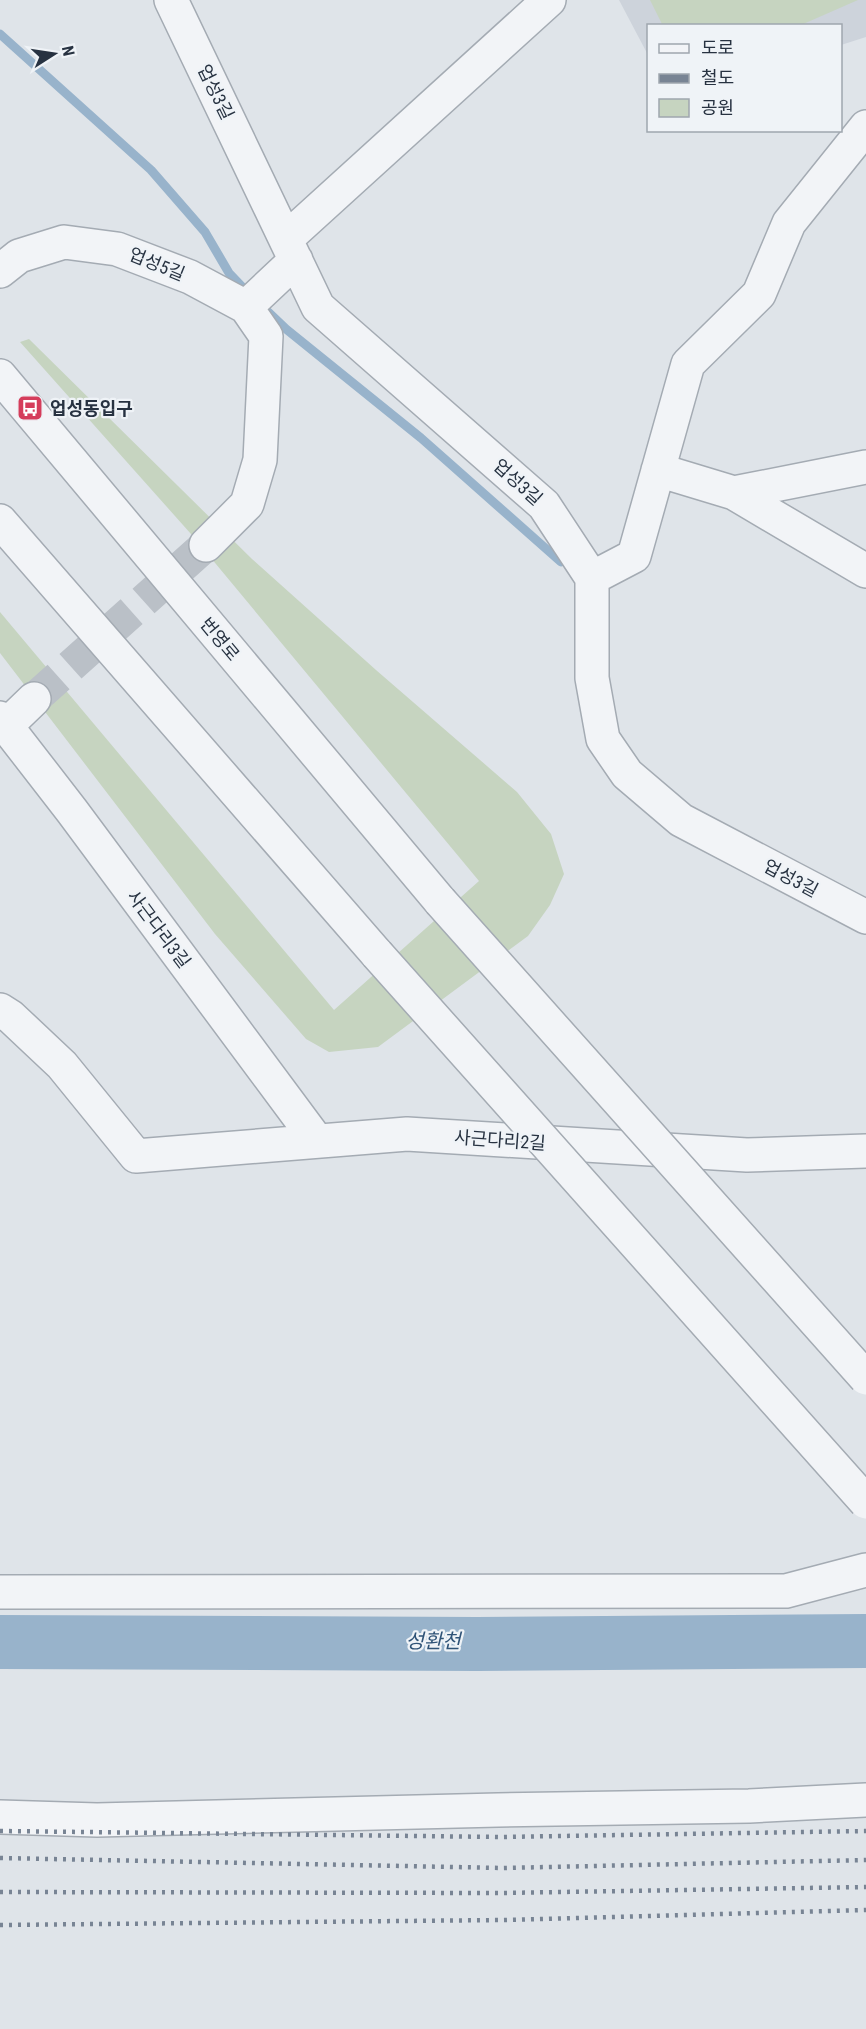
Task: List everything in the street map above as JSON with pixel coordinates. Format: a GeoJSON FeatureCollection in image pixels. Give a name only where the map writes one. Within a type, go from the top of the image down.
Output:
{"type":"FeatureCollection","features":[{"type":"Feature","properties":{"kind":"street","name":"업성3길"},"geometry":{"type":"LineString","coordinates":[[171,0],[287,258],[318,307],[544,505],[592,578],[592,678],[603,739],[627,774],[681,820],[866,917]]}},
{"type":"Feature","properties":{"kind":"street"},"geometry":{"type":"LineString","coordinates":[[206,545],[247,504],[260,460],[266,336],[249,305],[287,258],[549,0]]}},
{"type":"Feature","properties":{"kind":"street"},"geometry":{"type":"LineString","coordinates":[[592,578],[634,556],[688,364],[759,294],[789,223],[866,127]]}},
{"type":"Feature","properties":{"kind":"street","name":"업성5길"},"geometry":{"type":"LineString","coordinates":[[0,271],[19,256],[64,242],[117,249],[190,277],[249,305]]}},
{"type":"Feature","properties":{"kind":"street","name":"번영로"},"geometry":{"type":"LineString","coordinates":[[0,376],[440,901],[866,1378]]}},
{"type":"Feature","properties":{"kind":"street"},"geometry":{"type":"LineString","coordinates":[[734,494],[866,467]]}},
{"type":"Feature","properties":{"kind":"street"},"geometry":{"type":"LineString","coordinates":[[658,470],[734,494],[866,571]]}},
{"type":"Feature","properties":{"kind":"street"},"geometry":{"type":"LineString","coordinates":[[0,521],[377,954],[866,1502]]}},
{"type":"Feature","properties":{"kind":"street"},"geometry":{"type":"LineString","coordinates":[[3,722],[34,699]]}},
{"type":"Feature","properties":{"kind":"street","name":"사근다리3길"},"geometry":{"type":"LineString","coordinates":[[3,722],[72,811],[317,1141]]}},
{"type":"Feature","properties":{"kind":"street","name":"사근다리2길"},"geometry":{"type":"LineString","coordinates":[[0,1010],[11,1017],[63,1065],[135,1156],[407,1134],[747,1155],[866,1151]]}},
{"type":"Feature","properties":{"kind":"street"},"geometry":{"type":"LineString","coordinates":[[0,1592],[786,1592],[866,1570]]}},
{"type":"Feature","properties":{"kind":"street"},"geometry":{"type":"LineString","coordinates":[[0,1817],[97,1820],[749,1806],[866,1800]]}},
{"type":"Feature","properties":{"kind":"shaded area"},"geometry":{"type":"Polygon","coordinates":[[[619,0],[866,0],[866,37],[842,45],[842,24],[647,24],[647,53],[619,0]]]}},
{"type":"Feature","properties":{"kind":"green space"},"geometry":{"type":"Polygon","coordinates":[[[650,0],[858,0],[803,24],[662,24],[650,0]]]}},
{"type":"Feature","properties":{"kind":"green space"},"geometry":{"type":"Polygon","coordinates":[[[29,339],[252,559],[517,792],[551,834],[564,874],[550,905],[528,936],[378,1047],[329,1052],[306,1039],[215,934],[0,653],[0,612],[334,1010],[479,881],[191,534],[20,342],[29,339]]]}},
{"type":"Feature","properties":{"kind":"waterway"},"geometry":{"type":"LineString","coordinates":[[0,34],[151,170],[205,232],[229,273],[250,295]]}},
{"type":"Feature","properties":{"kind":"waterway"},"geometry":{"type":"LineString","coordinates":[[264,308],[286,329],[421,438],[561,562]]}},
{"type":"Feature","properties":{"kind":"waterway","name":"성환천"},"geometry":{"type":"LineString","coordinates":[[0,1642],[477,1644],[866,1641]]}},
{"type":"Feature","properties":{"kind":"tunnel"},"geometry":{"type":"LineString","coordinates":[[34,699],[206,545]]}},
{"type":"Feature","properties":{"kind":"railway"},"geometry":{"type":"LineString","coordinates":[[0,1831],[500,1837],[866,1831]]}},
{"type":"Feature","properties":{"kind":"railway"},"geometry":{"type":"LineString","coordinates":[[0,1858],[503,1868],[866,1860]]}},
{"type":"Feature","properties":{"kind":"railway"},"geometry":{"type":"LineString","coordinates":[[0,1892],[501,1893],[866,1887]]}},
{"type":"Feature","properties":{"kind":"railway"},"geometry":{"type":"LineString","coordinates":[[0,1925],[503,1920],[866,1910]]}},
{"type":"Feature","properties":{"kind":"place","name":"업성동입구"},"geometry":{"type":"Point","coordinates":[30,408]}}]}
